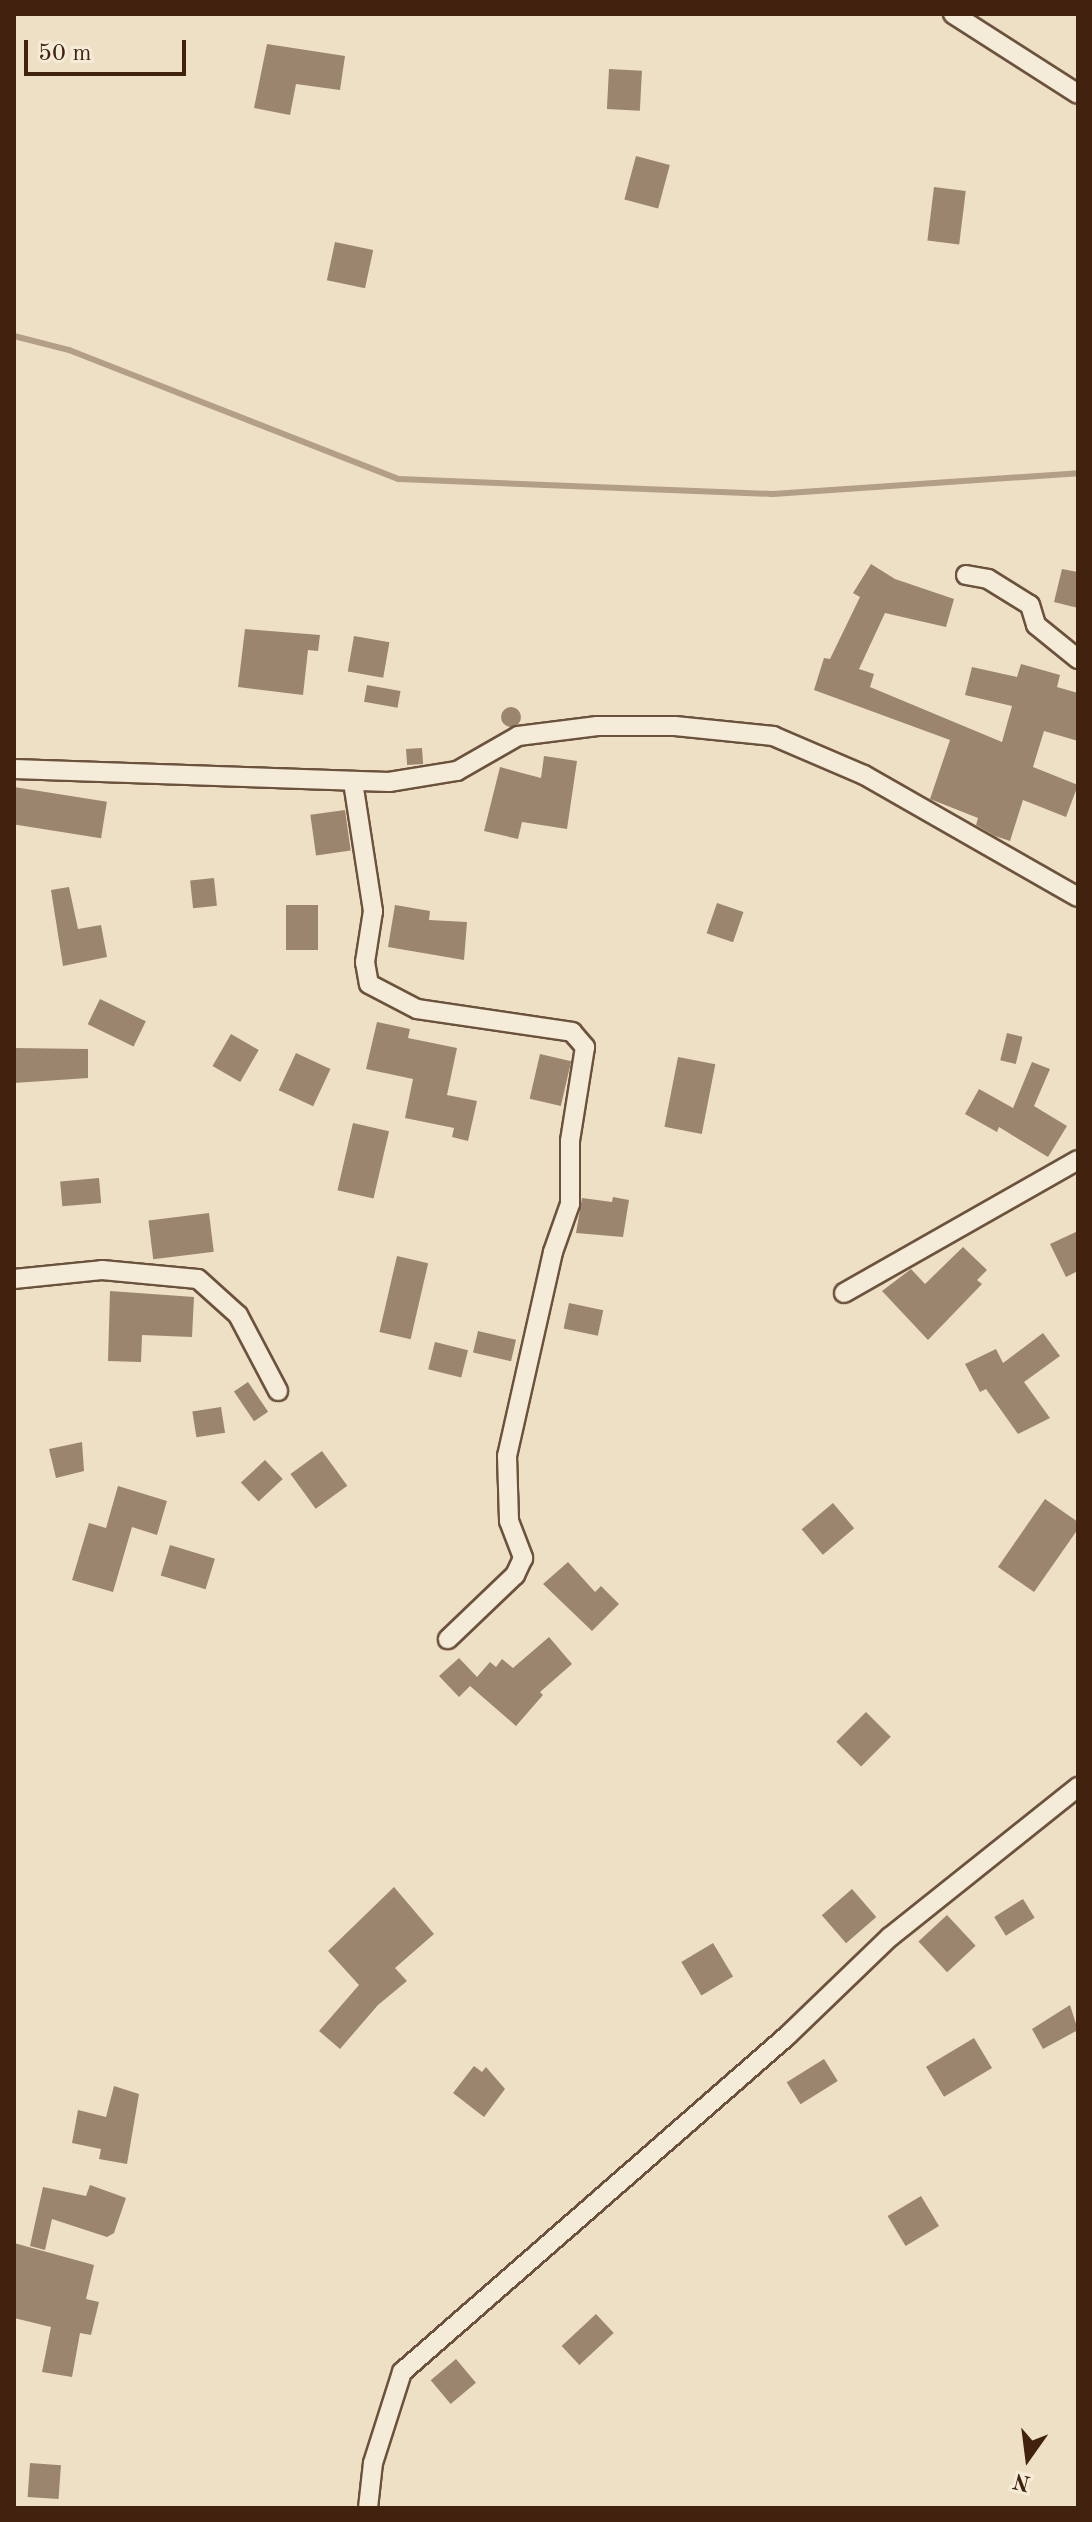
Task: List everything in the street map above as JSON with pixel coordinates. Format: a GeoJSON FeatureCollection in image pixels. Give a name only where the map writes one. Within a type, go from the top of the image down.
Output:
{"type":"FeatureCollection","features":[{"type":"Feature","properties":{"kind":"street"},"geometry":{"type":"LineString","coordinates":[[953,14],[1078,94]]}},
{"type":"Feature","properties":{"kind":"street"},"geometry":{"type":"LineString","coordinates":[[966,575],[988,579],[1030,605],[1036,625],[1078,659]]}},
{"type":"Feature","properties":{"kind":"street"},"geometry":{"type":"LineString","coordinates":[[14,769],[389,782],[457,771],[518,736],[597,726],[675,726],[773,736],[864,775],[1078,897]]}},
{"type":"Feature","properties":{"kind":"street"},"geometry":{"type":"LineString","coordinates":[[353,782],[373,911],[365,962],[369,984],[417,1009],[572,1032],[585,1047],[570,1141],[570,1204],[553,1252],[549,1288],[507,1456],[509,1521],[523,1558],[515,1575],[448,1639]]}},
{"type":"Feature","properties":{"kind":"street"},"geometry":{"type":"LineString","coordinates":[[844,1293],[1078,1160]]}},
{"type":"Feature","properties":{"kind":"street"},"geometry":{"type":"LineString","coordinates":[[14,1279],[102,1270],[198,1279],[238,1315],[278,1391]]}},
{"type":"Feature","properties":{"kind":"street"},"geometry":{"type":"LineString","coordinates":[[368,2508],[373,2463],[402,2372],[787,2036],[890,1937],[1078,1787]]}},
{"type":"Feature","properties":{"kind":"building"},"geometry":{"type":"Polygon","coordinates":[[[267,44],[345,56],[340,90],[296,84],[290,115],[254,108],[267,44]]]}},
{"type":"Feature","properties":{"kind":"building"},"geometry":{"type":"Polygon","coordinates":[[[609,69],[642,71],[640,111],[607,109],[609,69]]]}},
{"type":"Feature","properties":{"kind":"building"},"geometry":{"type":"Polygon","coordinates":[[[636,156],[670,165],[658,209],[624,199],[636,156]]]}},
{"type":"Feature","properties":{"kind":"building"},"geometry":{"type":"Polygon","coordinates":[[[934,187],[966,191],[959,244],[927,241],[934,187]]]}},
{"type":"Feature","properties":{"kind":"building"},"geometry":{"type":"Polygon","coordinates":[[[335,242],[373,250],[365,288],[327,280],[335,242]]]}},
{"type":"Feature","properties":{"kind":"building"},"geometry":{"type":"Polygon","coordinates":[[[871,564],[895,579],[954,599],[946,627],[885,613],[859,669],[874,674],[870,687],[1002,742],[1012,706],[965,695],[972,667],[1017,677],[1021,664],[1060,675],[1057,687],[1078,693],[1078,741],[1044,731],[1033,767],[1078,785],[1066,817],[1023,800],[1010,841],[995,836],[976,825],[978,818],[930,799],[950,740],[814,690],[824,658],[830,659],[860,597],[853,593],[871,564]]]}},
{"type":"Feature","properties":{"kind":"building"},"geometry":{"type":"Polygon","coordinates":[[[1062,569],[1078,572],[1078,608],[1054,602],[1062,569]]]}},
{"type":"Feature","properties":{"kind":"building"},"geometry":{"type":"Polygon","coordinates":[[[245,629],[320,635],[318,651],[308,650],[303,695],[238,687],[245,629]]]}},
{"type":"Feature","properties":{"kind":"building"},"geometry":{"type":"Polygon","coordinates":[[[354,636],[389,642],[383,678],[348,671],[354,636]]]}},
{"type":"Feature","properties":{"kind":"building"},"geometry":{"type":"Polygon","coordinates":[[[367,685],[400,691],[398,708],[364,702],[367,685]]]}},
{"type":"Feature","properties":{"kind":"building"},"geometry":{"type":"Polygon","coordinates":[[[511,707],[518,710],[521,717],[518,724],[511,727],[504,724],[501,717],[504,710],[511,707]]]}},
{"type":"Feature","properties":{"kind":"building"},"geometry":{"type":"Polygon","coordinates":[[[422,748],[423,764],[407,765],[406,749],[422,748]]]}},
{"type":"Feature","properties":{"kind":"building"},"geometry":{"type":"Polygon","coordinates":[[[544,756],[577,761],[567,829],[522,822],[518,839],[484,831],[500,767],[541,778],[544,756]]]}},
{"type":"Feature","properties":{"kind":"building"},"geometry":{"type":"Polygon","coordinates":[[[14,787],[107,802],[101,838],[14,824],[14,787]]]}},
{"type":"Feature","properties":{"kind":"building"},"geometry":{"type":"Polygon","coordinates":[[[345,810],[351,851],[316,855],[310,815],[345,810]]]}},
{"type":"Feature","properties":{"kind":"building"},"geometry":{"type":"Polygon","coordinates":[[[214,878],[217,906],[193,908],[190,881],[214,878]]]}},
{"type":"Feature","properties":{"kind":"building"},"geometry":{"type":"Polygon","coordinates":[[[69,887],[78,929],[101,925],[107,957],[63,966],[51,890],[69,887]]]}},
{"type":"Feature","properties":{"kind":"building"},"geometry":{"type":"Polygon","coordinates":[[[717,903],[743,912],[733,942],[707,933],[717,903]]]}},
{"type":"Feature","properties":{"kind":"building"},"geometry":{"type":"Polygon","coordinates":[[[286,905],[318,905],[318,950],[286,950],[286,905]]]}},
{"type":"Feature","properties":{"kind":"building"},"geometry":{"type":"Polygon","coordinates":[[[395,905],[430,911],[429,920],[467,922],[464,960],[388,947],[395,905]]]}},
{"type":"Feature","properties":{"kind":"building"},"geometry":{"type":"Polygon","coordinates":[[[100,999],[146,1021],[134,1047],[88,1024],[100,999]]]}},
{"type":"Feature","properties":{"kind":"building"},"geometry":{"type":"Polygon","coordinates":[[[377,1022],[410,1029],[408,1038],[457,1048],[447,1095],[477,1101],[468,1141],[452,1137],[454,1128],[405,1118],[413,1079],[366,1069],[377,1022]]]}},
{"type":"Feature","properties":{"kind":"building"},"geometry":{"type":"Polygon","coordinates":[[[1007,1033],[1023,1037],[1016,1064],[1000,1060],[1007,1033]]]}},
{"type":"Feature","properties":{"kind":"building"},"geometry":{"type":"Polygon","coordinates":[[[231,1034],[259,1050],[240,1082],[213,1066],[231,1034]]]}},
{"type":"Feature","properties":{"kind":"building"},"geometry":{"type":"Polygon","coordinates":[[[14,1048],[88,1049],[88,1078],[14,1083],[14,1048]]]}},
{"type":"Feature","properties":{"kind":"building"},"geometry":{"type":"Polygon","coordinates":[[[296,1053],[330,1069],[313,1106],[279,1090],[296,1053]]]}},
{"type":"Feature","properties":{"kind":"building"},"geometry":{"type":"Polygon","coordinates":[[[540,1054],[571,1061],[561,1106],[530,1099],[540,1054]]]}},
{"type":"Feature","properties":{"kind":"building"},"geometry":{"type":"Polygon","coordinates":[[[678,1057],[715,1064],[702,1134],[664,1127],[678,1057]]]}},
{"type":"Feature","properties":{"kind":"building"},"geometry":{"type":"Polygon","coordinates":[[[1032,1062],[1050,1069],[1034,1106],[1067,1126],[1048,1157],[999,1127],[997,1132],[965,1114],[979,1089],[1013,1108],[1032,1062]]]}},
{"type":"Feature","properties":{"kind":"building"},"geometry":{"type":"Polygon","coordinates":[[[353,1123],[389,1131],[374,1199],[337,1190],[353,1123]]]}},
{"type":"Feature","properties":{"kind":"building"},"geometry":{"type":"Polygon","coordinates":[[[99,1178],[101,1203],[62,1206],[60,1181],[99,1178]]]}},
{"type":"Feature","properties":{"kind":"building"},"geometry":{"type":"Polygon","coordinates":[[[613,1197],[629,1200],[623,1237],[576,1233],[582,1198],[612,1202],[613,1197]]]}},
{"type":"Feature","properties":{"kind":"building"},"geometry":{"type":"Polygon","coordinates":[[[209,1213],[214,1252],[153,1259],[148,1220],[209,1213]]]}},
{"type":"Feature","properties":{"kind":"building"},"geometry":{"type":"Polygon","coordinates":[[[1078,1231],[1078,1271],[1066,1277],[1050,1244],[1078,1231]]]}},
{"type":"Feature","properties":{"kind":"building"},"geometry":{"type":"Polygon","coordinates":[[[963,1247],[987,1270],[977,1280],[982,1284],[928,1340],[882,1291],[911,1269],[925,1284],[963,1247]]]}},
{"type":"Feature","properties":{"kind":"building"},"geometry":{"type":"Polygon","coordinates":[[[397,1256],[428,1263],[411,1339],[379,1332],[397,1256]]]}},
{"type":"Feature","properties":{"kind":"building"},"geometry":{"type":"Polygon","coordinates":[[[110,1291],[194,1297],[192,1337],[142,1335],[141,1362],[108,1361],[110,1291]]]}},
{"type":"Feature","properties":{"kind":"building"},"geometry":{"type":"Polygon","coordinates":[[[569,1303],[603,1310],[598,1336],[564,1328],[569,1303]]]}},
{"type":"Feature","properties":{"kind":"building"},"geometry":{"type":"Polygon","coordinates":[[[478,1331],[516,1340],[511,1361],[473,1352],[478,1331]]]}},
{"type":"Feature","properties":{"kind":"building"},"geometry":{"type":"Polygon","coordinates":[[[1043,1333],[1060,1356],[1024,1382],[1050,1418],[1018,1434],[986,1389],[980,1392],[965,1364],[996,1349],[1003,1363],[1043,1333]]]}},
{"type":"Feature","properties":{"kind":"building"},"geometry":{"type":"Polygon","coordinates":[[[435,1342],[468,1350],[461,1377],[428,1369],[435,1342]]]}},
{"type":"Feature","properties":{"kind":"building"},"geometry":{"type":"Polygon","coordinates":[[[248,1382],[268,1412],[254,1421],[234,1392],[248,1382]]]}},
{"type":"Feature","properties":{"kind":"building"},"geometry":{"type":"Polygon","coordinates":[[[221,1407],[225,1433],[196,1437],[192,1412],[221,1407]]]}},
{"type":"Feature","properties":{"kind":"building"},"geometry":{"type":"Polygon","coordinates":[[[82,1442],[84,1471],[56,1478],[49,1449],[82,1442]]]}},
{"type":"Feature","properties":{"kind":"building"},"geometry":{"type":"Polygon","coordinates":[[[322,1451],[347,1486],[316,1509],[290,1474],[322,1451]]]}},
{"type":"Feature","properties":{"kind":"building"},"geometry":{"type":"Polygon","coordinates":[[[265,1460],[283,1479],[259,1502],[241,1483],[265,1460]]]}},
{"type":"Feature","properties":{"kind":"building"},"geometry":{"type":"Polygon","coordinates":[[[118,1486],[167,1501],[157,1535],[132,1527],[113,1592],[72,1580],[89,1523],[106,1528],[118,1486]]]}},
{"type":"Feature","properties":{"kind":"building"},"geometry":{"type":"Polygon","coordinates":[[[1045,1499],[1078,1522],[1078,1529],[1034,1592],[998,1567],[1045,1499]]]}},
{"type":"Feature","properties":{"kind":"building"},"geometry":{"type":"Polygon","coordinates":[[[833,1503],[854,1528],[823,1555],[802,1529],[833,1503]]]}},
{"type":"Feature","properties":{"kind":"building"},"geometry":{"type":"Polygon","coordinates":[[[170,1545],[215,1559],[206,1589],[161,1576],[170,1545]]]}},
{"type":"Feature","properties":{"kind":"building"},"geometry":{"type":"Polygon","coordinates":[[[568,1562],[595,1592],[601,1586],[619,1604],[592,1631],[543,1584],[568,1562]]]}},
{"type":"Feature","properties":{"kind":"building"},"geometry":{"type":"Polygon","coordinates":[[[549,1637],[572,1664],[540,1692],[543,1695],[516,1726],[470,1686],[459,1697],[439,1676],[459,1658],[477,1677],[490,1662],[496,1667],[502,1659],[513,1668],[549,1637]]]}},
{"type":"Feature","properties":{"kind":"building"},"geometry":{"type":"Polygon","coordinates":[[[866,1712],[891,1737],[861,1766],[836,1742],[866,1712]]]}},
{"type":"Feature","properties":{"kind":"building"},"geometry":{"type":"Polygon","coordinates":[[[394,1887],[434,1934],[395,1968],[407,1981],[378,2005],[340,2049],[319,2031],[359,1985],[328,1951],[394,1887]]]}},
{"type":"Feature","properties":{"kind":"building"},"geometry":{"type":"Polygon","coordinates":[[[852,1889],[876,1917],[846,1943],[822,1915],[852,1889]]]}},
{"type":"Feature","properties":{"kind":"building"},"geometry":{"type":"Polygon","coordinates":[[[1023,1899],[1035,1918],[1006,1936],[994,1917],[1023,1899]]]}},
{"type":"Feature","properties":{"kind":"building"},"geometry":{"type":"Polygon","coordinates":[[[947,1915],[976,1946],[947,1972],[918,1942],[947,1915]]]}},
{"type":"Feature","properties":{"kind":"building"},"geometry":{"type":"Polygon","coordinates":[[[713,1943],[733,1976],[701,1995],[681,1962],[713,1943]]]}},
{"type":"Feature","properties":{"kind":"building"},"geometry":{"type":"Polygon","coordinates":[[[1070,2005],[1078,2030],[1043,2049],[1032,2029],[1070,2005]]]}},
{"type":"Feature","properties":{"kind":"building"},"geometry":{"type":"Polygon","coordinates":[[[974,2038],[992,2068],[944,2097],[926,2067],[974,2038]]]}},
{"type":"Feature","properties":{"kind":"building"},"geometry":{"type":"Polygon","coordinates":[[[824,2059],[838,2081],[800,2104],[787,2082],[824,2059]]]}},
{"type":"Feature","properties":{"kind":"building"},"geometry":{"type":"Polygon","coordinates":[[[474,2066],[482,2072],[486,2067],[505,2089],[484,2117],[453,2093],[474,2066]]]}},
{"type":"Feature","properties":{"kind":"building"},"geometry":{"type":"Polygon","coordinates":[[[114,2086],[139,2094],[127,2164],[99,2159],[101,2149],[72,2143],[78,2110],[106,2117],[114,2086]]]}},
{"type":"Feature","properties":{"kind":"building"},"geometry":{"type":"Polygon","coordinates":[[[90,2185],[126,2198],[114,2233],[107,2237],[52,2219],[45,2250],[30,2246],[43,2187],[86,2196],[90,2185]]]}},
{"type":"Feature","properties":{"kind":"building"},"geometry":{"type":"Polygon","coordinates":[[[921,2196],[939,2226],[906,2246],[888,2216],[921,2196]]]}},
{"type":"Feature","properties":{"kind":"building"},"geometry":{"type":"Polygon","coordinates":[[[14,2243],[94,2265],[86,2299],[99,2302],[91,2335],[80,2333],[72,2377],[42,2372],[51,2327],[14,2318],[14,2243]]]}},
{"type":"Feature","properties":{"kind":"building"},"geometry":{"type":"Polygon","coordinates":[[[596,2314],[614,2333],[579,2365],[562,2346],[596,2314]]]}},
{"type":"Feature","properties":{"kind":"building"},"geometry":{"type":"Polygon","coordinates":[[[456,2359],[476,2383],[451,2404],[431,2380],[456,2359]]]}},
{"type":"Feature","properties":{"kind":"building"},"geometry":{"type":"Polygon","coordinates":[[[30,2463],[61,2465],[59,2499],[28,2497],[30,2463]]]}},
{"type":"Feature","properties":{"kind":"waterway"},"geometry":{"type":"LineString","coordinates":[[14,336],[69,350],[399,479],[773,494],[1078,473]]}}]}
